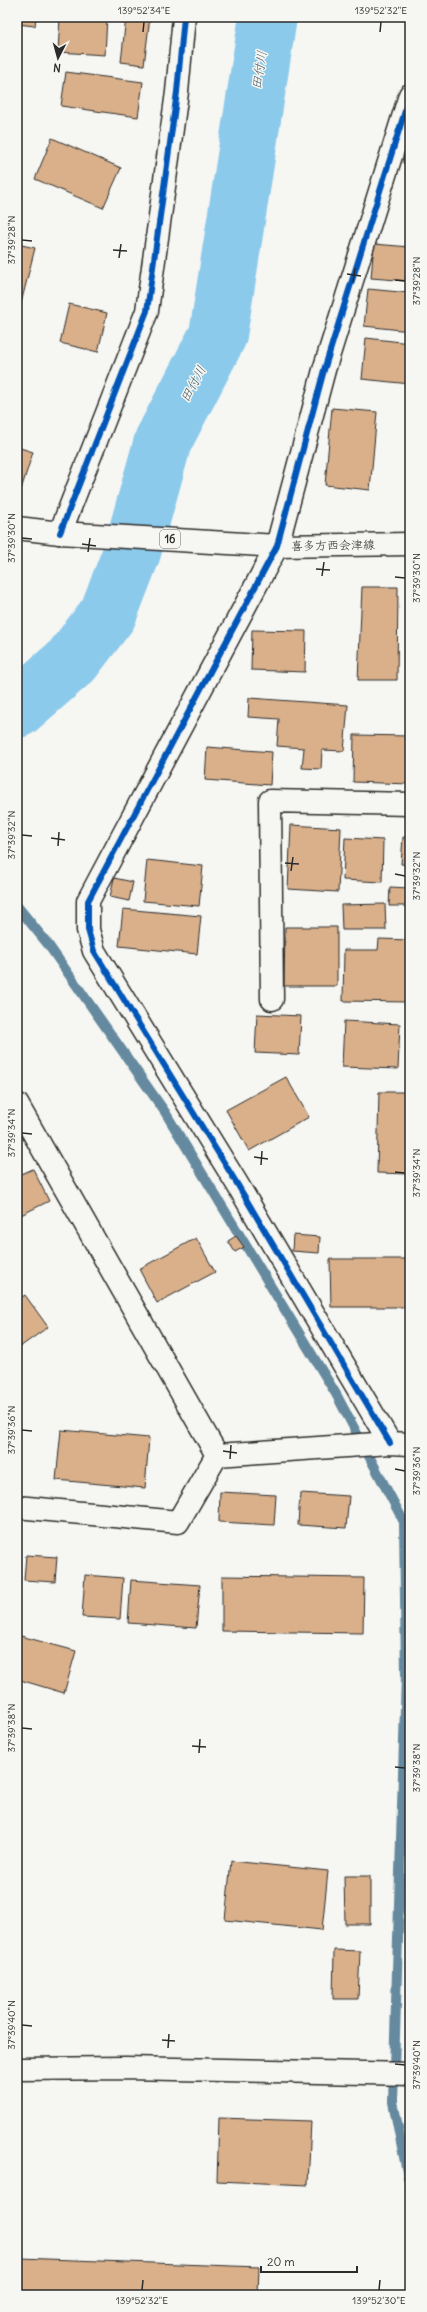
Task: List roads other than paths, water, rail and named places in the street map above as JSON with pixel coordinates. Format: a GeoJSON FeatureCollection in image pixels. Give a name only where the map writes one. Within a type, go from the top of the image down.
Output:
{"type":"FeatureCollection","features":[{"type":"Feature","properties":{"kind":"street"},"geometry":{"type":"LineString","coordinates":[[70,534],[147,311],[177,92],[184,17]]}},
{"type":"Feature","properties":{"kind":"street"},"geometry":{"type":"LineString","coordinates":[[217,1455],[400,1444],[94,951],[88,930],[88,901],[268,544],[409,106]]}},
{"type":"Feature","properties":{"kind":"street","name":"喜多方西会津線"},"geometry":{"type":"LineString","coordinates":[[17,528],[70,534],[268,544],[410,544]]}},
{"type":"Feature","properties":{"kind":"street"},"geometry":{"type":"LineString","coordinates":[[272,999],[270,802],[410,804]]}},
{"type":"Feature","properties":{"kind":"street"},"geometry":{"type":"LineString","coordinates":[[17,1104],[217,1455]]}},
{"type":"Feature","properties":{"kind":"street"},"geometry":{"type":"LineString","coordinates":[[17,1507],[178,1522],[217,1455]]}},
{"type":"Feature","properties":{"kind":"street"},"geometry":{"type":"LineString","coordinates":[[17,2069],[126,2068],[410,2074]]}},
{"type":"Feature","properties":{"kind":"waterway","name":"田付川"},"geometry":{"type":"LineString","coordinates":[[17,709],[72,661],[108,614],[132,552],[163,441],[218,335],[268,17]]}},
{"type":"Feature","properties":{"kind":"waterway"},"geometry":{"type":"LineString","coordinates":[[17,906],[47,943],[165,1112],[336,1394],[404,1522],[406,1675],[393,2102],[410,2187]]}}]}
